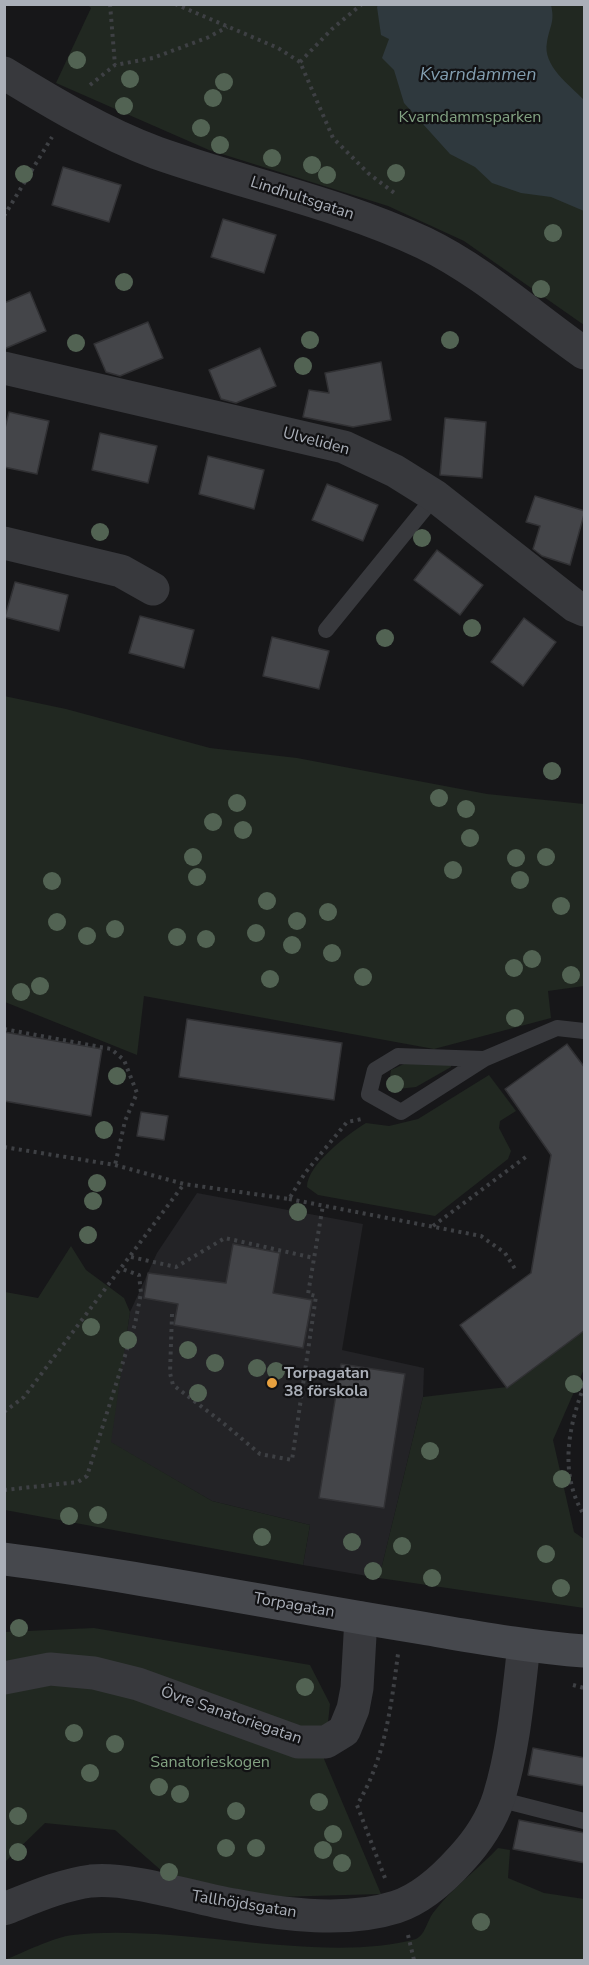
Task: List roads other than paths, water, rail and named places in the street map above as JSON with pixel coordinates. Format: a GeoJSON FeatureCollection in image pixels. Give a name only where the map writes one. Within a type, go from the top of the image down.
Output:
{"type":"FeatureCollection","features":[{"type":"Feature","properties":{"kind":"street","name":"Lindhultsgatan"},"geometry":{"type":"LineString","coordinates":[[4,73],[67,111],[156,152],[377,223],[424,244],[470,269],[585,353]]}},
{"type":"Feature","properties":{"kind":"street","name":"Ulveliden"},"geometry":{"type":"LineString","coordinates":[[4,368],[344,447],[395,471],[435,496],[575,606],[585,610]]}},
{"type":"Feature","properties":{"kind":"street"},"geometry":{"type":"LineString","coordinates":[[4,543],[121,571],[153,589]]}},
{"type":"Feature","properties":{"kind":"street","name":"Torpagatan"},"geometry":{"type":"LineString","coordinates":[[4,1558],[178,1584],[524,1645],[585,1651]]}},
{"type":"Feature","properties":{"kind":"street","name":"Övre Sanatoriegatan"},"geometry":{"type":"LineString","coordinates":[[4,1678],[50,1669],[94,1673],[138,1684],[298,1742],[326,1742],[344,1731],[353,1709],[357,1688],[361,1618]]}},
{"type":"Feature","properties":{"kind":"street","name":"Tallhöjdsgatan"},"geometry":{"type":"LineString","coordinates":[[4,1909],[56,1889],[92,1881],[142,1886],[286,1914],[340,1916],[397,1907],[424,1892],[449,1872],[483,1830],[498,1799],[511,1745],[524,1645]]}},
{"type":"Feature","properties":{"kind":"lane"},"geometry":{"type":"LineString","coordinates":[[326,630],[435,496]]}},
{"type":"Feature","properties":{"kind":"lane"},"geometry":{"type":"LineString","coordinates":[[484,1059],[398,1056],[375,1070],[369,1094],[401,1112],[484,1059],[557,1028],[585,1031]]}},
{"type":"Feature","properties":{"kind":"lane"},"geometry":{"type":"LineString","coordinates":[[498,1799],[585,1821]]}},
{"type":"Feature","properties":{"kind":"water","name":"Kvarndammen"},"geometry":{"type":"Polygon","coordinates":[[[379,4],[551,5],[552,20],[547,42],[549,59],[558,74],[584,100],[584,211],[551,197],[521,193],[492,183],[475,167],[450,154],[404,103],[394,70],[382,58],[389,39],[381,35],[377,7],[379,4]]]}},
{"type":"Feature","properties":{"kind":"place","name":"Torpagatan 38 förskola"},"geometry":{"type":"Point","coordinates":[272,1383]}},
{"type":"Feature","properties":{"kind":"park label","name":"Kvarndammsparken"},"geometry":{"type":"Point","coordinates":[470,118]}},
{"type":"Feature","properties":{"kind":"park label","name":"Sanatorieskogen"},"geometry":{"type":"Point","coordinates":[210,1763]}}]}
